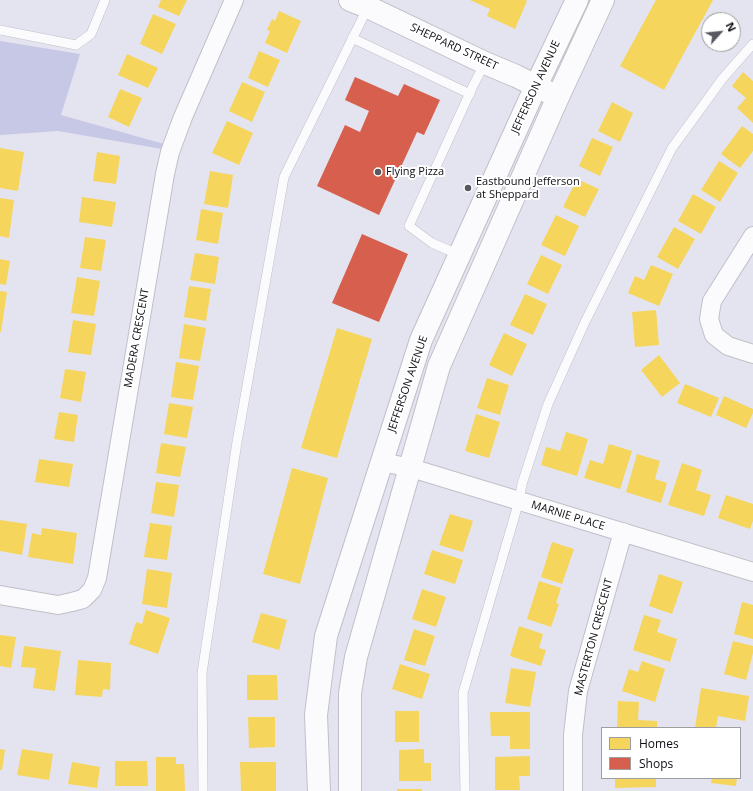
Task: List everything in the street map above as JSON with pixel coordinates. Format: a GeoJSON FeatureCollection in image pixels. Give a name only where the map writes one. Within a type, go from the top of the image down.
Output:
{"type":"FeatureCollection","features":[{"type":"Feature","properties":{"kind":"street","name":"MADERA CRESCENT"},"geometry":{"type":"LineString","coordinates":[[0,594],[58,605],[83,599],[92,590],[97,578],[165,174],[170,152],[183,117],[234,0]]}},
{"type":"Feature","properties":{"kind":"street","name":"JEFFERSON AVENUE"},"geometry":{"type":"LineString","coordinates":[[319,791],[316,715],[326,636],[421,340],[536,86],[577,0]]}},
{"type":"Feature","properties":{"kind":"street"},"geometry":{"type":"LineString","coordinates":[[350,791],[350,693],[356,657],[439,366],[558,97],[603,0]]}},
{"type":"Feature","properties":{"kind":"street","name":"SHEPPARD STREET"},"geometry":{"type":"LineString","coordinates":[[359,3],[558,97]]}},
{"type":"Feature","properties":{"kind":"street"},"geometry":{"type":"LineString","coordinates":[[753,236],[712,300],[709,319],[714,335],[728,346],[753,354]]}},
{"type":"Feature","properties":{"kind":"street","name":"MARNIE PLACE"},"geometry":{"type":"LineString","coordinates":[[382,462],[411,468],[753,572]]}},
{"type":"Feature","properties":{"kind":"street","name":"MASTERTON CRESCENT"},"geometry":{"type":"LineString","coordinates":[[573,791],[573,735],[578,691],[623,532]]}},
{"type":"Feature","properties":{"kind":"lane"},"geometry":{"type":"LineString","coordinates":[[0,30],[76,45],[91,34],[105,0]]}},
{"type":"Feature","properties":{"kind":"lane"},"geometry":{"type":"LineString","coordinates":[[203,791],[202,673],[236,442],[284,177],[352,38],[359,3]]}},
{"type":"Feature","properties":{"kind":"lane"},"geometry":{"type":"LineString","coordinates":[[352,38],[470,94]]}},
{"type":"Feature","properties":{"kind":"lane"},"geometry":{"type":"LineString","coordinates":[[465,791],[464,693],[519,501],[522,484],[548,404],[585,322],[672,148],[723,78],[753,44]]}},
{"type":"Feature","properties":{"kind":"lane"},"geometry":{"type":"LineString","coordinates":[[460,255],[432,243],[409,226],[485,62]]}},
{"type":"Feature","properties":{"kind":"shaded area"},"geometry":{"type":"Polygon","coordinates":[[[0,41],[80,54],[61,115],[164,144],[162,149],[58,131],[0,135],[0,41]]]}},
{"type":"Feature","properties":{"kind":"building: Homes"},"geometry":{"type":"Polygon","coordinates":[[[161,0],[187,0],[179,16],[158,7],[161,0]]]}},
{"type":"Feature","properties":{"kind":"building: Homes"},"geometry":{"type":"Polygon","coordinates":[[[470,0],[527,1],[515,29],[487,16],[490,9],[470,0]]]}},
{"type":"Feature","properties":{"kind":"building: Homes"},"geometry":{"type":"Polygon","coordinates":[[[656,0],[713,0],[706,12],[701,12],[701,22],[664,90],[620,66],[656,0]]]}},
{"type":"Feature","properties":{"kind":"building: Homes"},"geometry":{"type":"Polygon","coordinates":[[[279,11],[301,21],[287,53],[265,43],[270,31],[267,30],[272,19],[275,21],[279,11]]]}},
{"type":"Feature","properties":{"kind":"building: Homes"},"geometry":{"type":"Polygon","coordinates":[[[153,14],[176,24],[162,54],[140,44],[153,14]]]}},
{"type":"Feature","properties":{"kind":"building: Homes"},"geometry":{"type":"Polygon","coordinates":[[[259,51],[280,60],[268,87],[248,78],[259,51]]]}},
{"type":"Feature","properties":{"kind":"building: Homes"},"geometry":{"type":"Polygon","coordinates":[[[127,54],[158,68],[148,88],[118,75],[127,54]]]}},
{"type":"Feature","properties":{"kind":"building: Homes"},"geometry":{"type":"Polygon","coordinates":[[[743,72],[753,81],[753,123],[737,108],[746,98],[732,86],[743,72]]]}},
{"type":"Feature","properties":{"kind":"building: Homes"},"geometry":{"type":"Polygon","coordinates":[[[242,82],[265,92],[252,122],[229,111],[242,82]]]}},
{"type":"Feature","properties":{"kind":"building: Homes"},"geometry":{"type":"Polygon","coordinates":[[[120,89],[142,98],[129,127],[108,117],[120,89]]]}},
{"type":"Feature","properties":{"kind":"building: Homes"},"geometry":{"type":"Polygon","coordinates":[[[612,102],[633,113],[620,142],[598,131],[612,102]]]}},
{"type":"Feature","properties":{"kind":"building: Homes"},"geometry":{"type":"Polygon","coordinates":[[[227,121],[253,133],[239,165],[212,153],[227,121]]]}},
{"type":"Feature","properties":{"kind":"building: Homes"},"geometry":{"type":"Polygon","coordinates":[[[742,126],[753,134],[753,151],[740,168],[721,154],[742,126]]]}},
{"type":"Feature","properties":{"kind":"building: Homes"},"geometry":{"type":"Polygon","coordinates":[[[592,138],[613,147],[600,176],[579,166],[592,138]]]}},
{"type":"Feature","properties":{"kind":"building: Homes"},"geometry":{"type":"Polygon","coordinates":[[[0,148],[24,152],[18,191],[0,188],[0,148]]]}},
{"type":"Feature","properties":{"kind":"building: Homes"},"geometry":{"type":"Polygon","coordinates":[[[97,152],[120,156],[116,184],[93,181],[97,152]]]}},
{"type":"Feature","properties":{"kind":"building: Homes"},"geometry":{"type":"Polygon","coordinates":[[[719,161],[738,173],[720,202],[701,190],[719,161]]]}},
{"type":"Feature","properties":{"kind":"building: Homes"},"geometry":{"type":"Polygon","coordinates":[[[210,171],[233,175],[228,208],[204,204],[210,171]]]}},
{"type":"Feature","properties":{"kind":"building: Homes"},"geometry":{"type":"Polygon","coordinates":[[[577,179],[599,189],[585,217],[563,207],[577,179]]]}},
{"type":"Feature","properties":{"kind":"building: Homes"},"geometry":{"type":"Polygon","coordinates":[[[693,194],[716,207],[701,234],[678,221],[693,194]]]}},
{"type":"Feature","properties":{"kind":"building: Homes"},"geometry":{"type":"Polygon","coordinates":[[[82,197],[116,202],[112,227],[79,222],[82,197]]]}},
{"type":"Feature","properties":{"kind":"building: Homes"},"geometry":{"type":"Polygon","coordinates":[[[0,198],[14,200],[9,238],[0,236],[0,198]]]}},
{"type":"Feature","properties":{"kind":"building: Homes"},"geometry":{"type":"Polygon","coordinates":[[[201,209],[223,213],[218,244],[196,240],[201,209]]]}},
{"type":"Feature","properties":{"kind":"building: Homes"},"geometry":{"type":"Polygon","coordinates":[[[556,215],[579,226],[565,256],[541,245],[556,215]]]}},
{"type":"Feature","properties":{"kind":"building: Homes"},"geometry":{"type":"Polygon","coordinates":[[[674,227],[695,239],[678,269],[657,257],[674,227]]]}},
{"type":"Feature","properties":{"kind":"building: Homes"},"geometry":{"type":"Polygon","coordinates":[[[85,237],[106,240],[101,271],[80,268],[85,237]]]}},
{"type":"Feature","properties":{"kind":"building: Homes"},"geometry":{"type":"Polygon","coordinates":[[[195,253],[219,257],[215,284],[190,280],[195,253]]]}},
{"type":"Feature","properties":{"kind":"building: Homes"},"geometry":{"type":"Polygon","coordinates":[[[541,255],[562,265],[548,294],[527,284],[541,255]]]}},
{"type":"Feature","properties":{"kind":"building: Homes"},"geometry":{"type":"Polygon","coordinates":[[[0,259],[10,261],[6,285],[0,284],[0,259]]]}},
{"type":"Feature","properties":{"kind":"building: Homes"},"geometry":{"type":"Polygon","coordinates":[[[651,265],[673,274],[659,306],[628,293],[635,276],[644,280],[651,265]]]}},
{"type":"Feature","properties":{"kind":"building: Homes"},"geometry":{"type":"Polygon","coordinates":[[[77,277],[100,281],[94,316],[71,313],[77,277]]]}},
{"type":"Feature","properties":{"kind":"building: Homes"},"geometry":{"type":"Polygon","coordinates":[[[189,286],[211,289],[206,321],[184,317],[189,286]]]}},
{"type":"Feature","properties":{"kind":"building: Homes"},"geometry":{"type":"Polygon","coordinates":[[[0,291],[7,292],[1,332],[0,332],[0,291]]]}},
{"type":"Feature","properties":{"kind":"building: Homes"},"geometry":{"type":"Polygon","coordinates":[[[525,294],[547,304],[533,335],[510,325],[525,294]]]}},
{"type":"Feature","properties":{"kind":"building: Homes"},"geometry":{"type":"Polygon","coordinates":[[[656,310],[659,345],[635,347],[632,312],[656,310]]]}},
{"type":"Feature","properties":{"kind":"building: Homes"},"geometry":{"type":"Polygon","coordinates":[[[73,320],[96,324],[91,355],[68,352],[73,320]]]}},
{"type":"Feature","properties":{"kind":"building: Homes"},"geometry":{"type":"Polygon","coordinates":[[[184,324],[206,328],[200,361],[179,358],[184,324]]]}},
{"type":"Feature","properties":{"kind":"building: Homes"},"geometry":{"type":"Polygon","coordinates":[[[337,328],[372,339],[337,458],[301,448],[337,328]]]}},
{"type":"Feature","properties":{"kind":"building: Homes"},"geometry":{"type":"Polygon","coordinates":[[[504,333],[527,344],[512,376],[489,365],[504,333]]]}},
{"type":"Feature","properties":{"kind":"building: Homes"},"geometry":{"type":"Polygon","coordinates":[[[659,355],[680,383],[662,397],[641,370],[659,355]]]}},
{"type":"Feature","properties":{"kind":"building: Homes"},"geometry":{"type":"Polygon","coordinates":[[[176,362],[199,366],[193,400],[171,397],[176,362]]]}},
{"type":"Feature","properties":{"kind":"building: Homes"},"geometry":{"type":"Polygon","coordinates":[[[65,369],[86,372],[81,402],[60,398],[65,369]]]}},
{"type":"Feature","properties":{"kind":"building: Homes"},"geometry":{"type":"Polygon","coordinates":[[[487,378],[509,385],[500,415],[477,408],[487,378]]]}},
{"type":"Feature","properties":{"kind":"building: Homes"},"geometry":{"type":"Polygon","coordinates":[[[685,384],[719,398],[711,417],[677,403],[685,384]]]}},
{"type":"Feature","properties":{"kind":"building: Homes"},"geometry":{"type":"Polygon","coordinates":[[[724,396],[753,409],[753,413],[746,428],[716,415],[724,396]]]}},
{"type":"Feature","properties":{"kind":"building: Homes"},"geometry":{"type":"Polygon","coordinates":[[[169,403],[193,407],[187,438],[164,434],[169,403]]]}},
{"type":"Feature","properties":{"kind":"building: Homes"},"geometry":{"type":"Polygon","coordinates":[[[59,412],[78,415],[74,442],[54,439],[59,412]]]}},
{"type":"Feature","properties":{"kind":"building: Homes"},"geometry":{"type":"Polygon","coordinates":[[[476,414],[500,422],[489,458],[465,451],[476,414]]]}},
{"type":"Feature","properties":{"kind":"building: Homes"},"geometry":{"type":"Polygon","coordinates":[[[566,432],[588,439],[577,476],[541,465],[546,447],[560,451],[566,432]]]}},
{"type":"Feature","properties":{"kind":"building: Homes"},"geometry":{"type":"Polygon","coordinates":[[[161,443],[186,447],[180,477],[156,473],[161,443]]]}},
{"type":"Feature","properties":{"kind":"building: Homes"},"geometry":{"type":"Polygon","coordinates":[[[609,444],[632,451],[620,489],[584,478],[590,460],[603,464],[609,444]]]}},
{"type":"Feature","properties":{"kind":"building: Homes"},"geometry":{"type":"Polygon","coordinates":[[[637,454],[660,461],[655,479],[667,483],[661,503],[626,492],[637,454]]]}},
{"type":"Feature","properties":{"kind":"building: Homes"},"geometry":{"type":"Polygon","coordinates":[[[39,459],[73,464],[69,487],[35,482],[39,459]]]}},
{"type":"Feature","properties":{"kind":"building: Homes"},"geometry":{"type":"Polygon","coordinates":[[[682,463],[702,470],[696,490],[711,495],[704,516],[668,505],[682,463]]]}},
{"type":"Feature","properties":{"kind":"building: Homes"},"geometry":{"type":"Polygon","coordinates":[[[292,468],[328,478],[300,584],[263,574],[292,468]]]}},
{"type":"Feature","properties":{"kind":"building: Homes"},"geometry":{"type":"Polygon","coordinates":[[[156,482],[179,485],[174,517],[151,513],[156,482]]]}},
{"type":"Feature","properties":{"kind":"building: Homes"},"geometry":{"type":"Polygon","coordinates":[[[726,495],[753,504],[753,521],[750,529],[718,518],[726,495]]]}},
{"type":"Feature","properties":{"kind":"building: Homes"},"geometry":{"type":"Polygon","coordinates":[[[450,514],[473,521],[463,552],[439,545],[450,514]]]}},
{"type":"Feature","properties":{"kind":"building: Homes"},"geometry":{"type":"Polygon","coordinates":[[[0,520],[27,524],[22,555],[0,551],[0,520]]]}},
{"type":"Feature","properties":{"kind":"building: Homes"},"geometry":{"type":"Polygon","coordinates":[[[150,523],[172,526],[167,560],[144,557],[150,523]]]}},
{"type":"Feature","properties":{"kind":"building: Homes"},"geometry":{"type":"Polygon","coordinates":[[[42,528],[77,533],[73,564],[28,557],[32,533],[41,535],[42,528]]]}},
{"type":"Feature","properties":{"kind":"building: Homes"},"geometry":{"type":"Polygon","coordinates":[[[552,542],[574,549],[562,584],[541,577],[552,542]]]}},
{"type":"Feature","properties":{"kind":"building: Homes"},"geometry":{"type":"Polygon","coordinates":[[[432,550],[463,560],[455,584],[424,574],[432,550]]]}},
{"type":"Feature","properties":{"kind":"building: Homes"},"geometry":{"type":"Polygon","coordinates":[[[147,569],[172,573],[167,608],[142,604],[147,569]]]}},
{"type":"Feature","properties":{"kind":"building: Homes"},"geometry":{"type":"Polygon","coordinates":[[[659,574],[683,582],[672,614],[649,606],[659,574]]]}},
{"type":"Feature","properties":{"kind":"building: Homes"},"geometry":{"type":"Polygon","coordinates":[[[539,581],[561,588],[556,603],[559,604],[551,627],[527,619],[539,581]]]}},
{"type":"Feature","properties":{"kind":"building: Homes"},"geometry":{"type":"Polygon","coordinates":[[[422,589],[446,597],[436,627],[412,619],[422,589]]]}},
{"type":"Feature","properties":{"kind":"building: Homes"},"geometry":{"type":"Polygon","coordinates":[[[742,602],[753,605],[753,639],[734,634],[742,602]]]}},
{"type":"Feature","properties":{"kind":"building: Homes"},"geometry":{"type":"Polygon","coordinates":[[[146,610],[170,618],[158,654],[129,644],[136,622],[142,624],[146,610]]]}},
{"type":"Feature","properties":{"kind":"building: Homes"},"geometry":{"type":"Polygon","coordinates":[[[261,613],[287,620],[279,650],[252,642],[261,613]]]}},
{"type":"Feature","properties":{"kind":"building: Homes"},"geometry":{"type":"Polygon","coordinates":[[[644,615],[661,620],[657,632],[677,639],[670,662],[633,650],[644,615]]]}},
{"type":"Feature","properties":{"kind":"building: Homes"},"geometry":{"type":"Polygon","coordinates":[[[519,626],[543,634],[539,648],[546,650],[541,666],[510,656],[519,626]]]}},
{"type":"Feature","properties":{"kind":"building: Homes"},"geometry":{"type":"Polygon","coordinates":[[[414,629],[435,636],[425,666],[404,660],[414,629]]]}},
{"type":"Feature","properties":{"kind":"building: Homes"},"geometry":{"type":"Polygon","coordinates":[[[0,635],[16,637],[11,668],[0,666],[0,635]]]}},
{"type":"Feature","properties":{"kind":"building: Homes"},"geometry":{"type":"Polygon","coordinates":[[[733,641],[753,646],[753,653],[746,680],[724,674],[733,641]]]}},
{"type":"Feature","properties":{"kind":"building: Homes"},"geometry":{"type":"Polygon","coordinates":[[[24,646],[61,651],[55,691],[33,688],[36,668],[21,667],[24,646]]]}},
{"type":"Feature","properties":{"kind":"building: Homes"},"geometry":{"type":"Polygon","coordinates":[[[78,660],[111,663],[110,690],[103,689],[102,697],[75,695],[78,660]]]}},
{"type":"Feature","properties":{"kind":"building: Homes"},"geometry":{"type":"Polygon","coordinates":[[[642,661],[665,669],[655,702],[622,691],[629,669],[638,672],[642,661]]]}},
{"type":"Feature","properties":{"kind":"building: Homes"},"geometry":{"type":"Polygon","coordinates":[[[400,664],[430,674],[422,699],[392,689],[400,664]]]}},
{"type":"Feature","properties":{"kind":"building: Homes"},"geometry":{"type":"Polygon","coordinates":[[[511,668],[536,672],[530,707],[505,703],[511,668]]]}},
{"type":"Feature","properties":{"kind":"building: Homes"},"geometry":{"type":"Polygon","coordinates":[[[247,675],[277,675],[278,700],[247,700],[247,675]]]}},
{"type":"Feature","properties":{"kind":"building: Homes"},"geometry":{"type":"Polygon","coordinates":[[[701,688],[749,696],[745,721],[718,716],[716,727],[695,727],[701,688]]]}},
{"type":"Feature","properties":{"kind":"building: Homes"},"geometry":{"type":"Polygon","coordinates":[[[618,701],[639,702],[638,720],[657,721],[657,727],[617,727],[618,701]]]}},
{"type":"Feature","properties":{"kind":"building: Homes"},"geometry":{"type":"Polygon","coordinates":[[[395,711],[419,711],[419,742],[395,742],[395,711]]]}},
{"type":"Feature","properties":{"kind":"building: Homes"},"geometry":{"type":"Polygon","coordinates":[[[490,712],[530,712],[530,749],[510,749],[510,736],[491,736],[490,712]]]}},
{"type":"Feature","properties":{"kind":"building: Homes"},"geometry":{"type":"Polygon","coordinates":[[[248,717],[275,717],[275,747],[249,748],[248,717]]]}},
{"type":"Feature","properties":{"kind":"building: Homes"},"geometry":{"type":"Polygon","coordinates":[[[0,749],[5,750],[2,770],[0,770],[0,749]]]}},
{"type":"Feature","properties":{"kind":"building: Homes"},"geometry":{"type":"Polygon","coordinates":[[[22,749],[53,754],[49,780],[17,775],[22,749]]]}},
{"type":"Feature","properties":{"kind":"building: Homes"},"geometry":{"type":"Polygon","coordinates":[[[424,749],[424,763],[431,763],[431,781],[399,781],[399,750],[424,749]]]}},
{"type":"Feature","properties":{"kind":"building: Homes"},"geometry":{"type":"Polygon","coordinates":[[[530,756],[530,776],[519,776],[520,790],[495,790],[495,757],[530,756]]]}},
{"type":"Feature","properties":{"kind":"building: Homes"},"geometry":{"type":"Polygon","coordinates":[[[156,757],[176,757],[176,764],[184,764],[185,791],[156,791],[156,757]]]}},
{"type":"Feature","properties":{"kind":"building: Homes"},"geometry":{"type":"Polygon","coordinates":[[[115,761],[147,761],[148,786],[115,786],[115,761]]]}},
{"type":"Feature","properties":{"kind":"building: Homes"},"geometry":{"type":"Polygon","coordinates":[[[72,762],[100,767],[97,788],[68,784],[72,762]]]}},
{"type":"Feature","properties":{"kind":"building: Homes"},"geometry":{"type":"Polygon","coordinates":[[[240,762],[276,762],[276,791],[241,791],[240,762]]]}},
{"type":"Feature","properties":{"kind":"building: Homes"},"geometry":{"type":"Polygon","coordinates":[[[615,779],[656,779],[656,787],[615,788],[615,779]]]}},
{"type":"Feature","properties":{"kind":"building: Homes"},"geometry":{"type":"Polygon","coordinates":[[[712,779],[737,779],[736,786],[711,783],[712,779]]]}},
{"type":"Feature","properties":{"kind":"building: Homes"},"geometry":{"type":"Polygon","coordinates":[[[397,789],[422,789],[422,791],[397,791],[397,789]]]}},
{"type":"Feature","properties":{"kind":"building: Shops"},"geometry":{"type":"Polygon","coordinates":[[[355,77],[398,96],[404,84],[440,100],[424,135],[417,132],[379,215],[317,186],[345,125],[360,132],[369,111],[345,100],[355,77]]]}},
{"type":"Feature","properties":{"kind":"building: Shops"},"geometry":{"type":"Polygon","coordinates":[[[362,234],[408,254],[379,322],[332,303],[362,234]]]}},
{"type":"Feature","properties":{"kind":"place","name":"Flying Pizza"},"geometry":{"type":"Point","coordinates":[378,172]}},
{"type":"Feature","properties":{"kind":"place","name":"Eastbound Jefferson at Sheppard"},"geometry":{"type":"Point","coordinates":[468,188]}}]}
